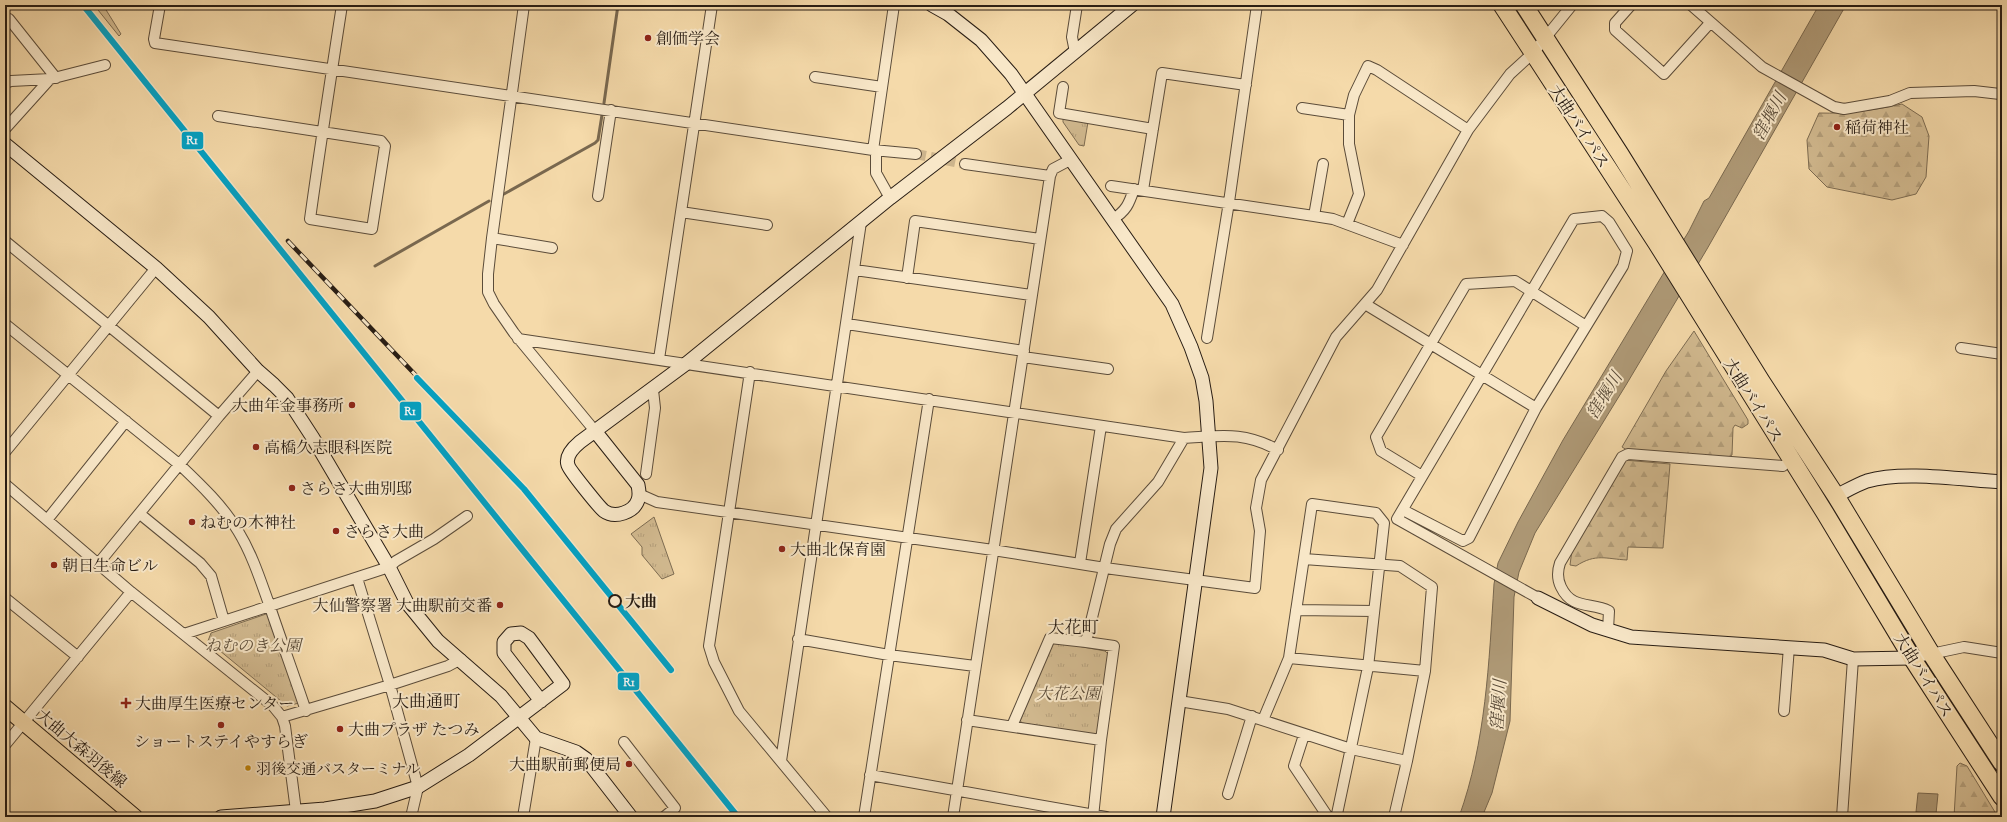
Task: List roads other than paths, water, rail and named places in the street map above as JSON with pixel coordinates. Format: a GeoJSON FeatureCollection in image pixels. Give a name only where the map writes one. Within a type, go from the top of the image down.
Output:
{"type":"FeatureCollection","features":[{"type":"Feature","properties":{"kind":"highway","name":"大曲バイパス"},"geometry":{"type":"LineString","coordinates":[[1502,5],[1656,242],[1825,513],[1912,658],[2002,797]]}},
{"type":"Feature","properties":{"kind":"highway","name":"大曲バイパス"},"geometry":{"type":"LineString","coordinates":[[1524,5],[1719,312],[1761,381],[1836,496],[1932,655],[2002,763]]}},
{"type":"Feature","properties":{"kind":"main road","name":"大曲大森羽後線"},"geometry":{"type":"LineString","coordinates":[[5,706],[135,817]]}},
{"type":"Feature","properties":{"kind":"street"},"geometry":{"type":"LineString","coordinates":[[160,5],[154,39],[156,43],[510,97],[611,110],[875,150],[916,154]]}},
{"type":"Feature","properties":{"kind":"street"},"geometry":{"type":"LineString","coordinates":[[218,116],[323,132],[381,141],[385,146],[372,229],[310,219],[323,132],[332,69],[342,5]]}},
{"type":"Feature","properties":{"kind":"street"},"geometry":{"type":"LineString","coordinates":[[524,5],[510,97],[492,238],[488,274],[488,292],[494,304],[518,339],[595,431],[638,485],[638,502],[624,513],[614,514],[604,511],[568,465],[568,458],[573,448],[595,431],[653,390],[890,198],[1024,94],[1132,5]]}},
{"type":"Feature","properties":{"kind":"street"},"geometry":{"type":"LineString","coordinates":[[659,359],[712,5]]}},
{"type":"Feature","properties":{"kind":"street"},"geometry":{"type":"LineString","coordinates":[[890,198],[876,173],[875,150],[882,87],[894,5]]}},
{"type":"Feature","properties":{"kind":"street"},"geometry":{"type":"LineString","coordinates":[[932,5],[948,14],[981,40],[1011,74],[1172,304],[1202,378],[1210,436],[1211,468],[1163,817]]}},
{"type":"Feature","properties":{"kind":"street"},"geometry":{"type":"LineString","coordinates":[[1075,52],[1072,37],[1077,5]]}},
{"type":"Feature","properties":{"kind":"street"},"geometry":{"type":"LineString","coordinates":[[1207,338],[1229,202],[1257,5]]}},
{"type":"Feature","properties":{"kind":"street"},"geometry":{"type":"LineString","coordinates":[[639,494],[657,502],[993,550],[1105,568],[1255,588],[1260,531],[1256,508],[1261,480],[1336,337],[1378,290],[1468,130],[1509,75],[1532,53],[1572,5]]}},
{"type":"Feature","properties":{"kind":"street"},"geometry":{"type":"LineString","coordinates":[[1631,5],[1615,23],[1615,30],[1664,74],[1710,23]]}},
{"type":"Feature","properties":{"kind":"street"},"geometry":{"type":"LineString","coordinates":[[1691,5],[1762,67],[1819,101],[1834,107],[1844,109],[1890,101],[1910,93],[1974,91],[2000,94],[2002,97]]}},
{"type":"Feature","properties":{"kind":"street"},"geometry":{"type":"LineString","coordinates":[[9,19],[53,78]]}},
{"type":"Feature","properties":{"kind":"street"},"geometry":{"type":"LineString","coordinates":[[5,83],[11,81],[53,78],[105,65]]}},
{"type":"Feature","properties":{"kind":"street"},"geometry":{"type":"LineString","coordinates":[[1347,224],[1359,194],[1349,144],[1349,115],[1354,96],[1368,66],[1377,70],[1468,130]]}},
{"type":"Feature","properties":{"kind":"street"},"geometry":{"type":"LineString","coordinates":[[1113,219],[1124,213],[1139,190],[1153,129],[1162,73],[1246,85]]}},
{"type":"Feature","properties":{"kind":"street"},"geometry":{"type":"LineString","coordinates":[[815,77],[882,87]]}},
{"type":"Feature","properties":{"kind":"street"},"geometry":{"type":"LineString","coordinates":[[5,129],[53,78]]}},
{"type":"Feature","properties":{"kind":"street"},"geometry":{"type":"LineString","coordinates":[[1063,87],[1059,113],[1153,129]]}},
{"type":"Feature","properties":{"kind":"street"},"geometry":{"type":"LineString","coordinates":[[1302,108],[1349,115]]}},
{"type":"Feature","properties":{"kind":"street"},"geometry":{"type":"LineString","coordinates":[[598,196],[611,110]]}},
{"type":"Feature","properties":{"kind":"street"},"geometry":{"type":"LineString","coordinates":[[6,150],[156,268],[209,317],[258,371],[287,398],[389,567],[407,603],[438,641],[461,659],[501,696],[536,738],[576,752],[586,759],[631,817]]}},
{"type":"Feature","properties":{"kind":"street"},"geometry":{"type":"LineString","coordinates":[[953,817],[1050,176],[1053,169],[1070,160]]}},
{"type":"Feature","properties":{"kind":"street"},"geometry":{"type":"LineString","coordinates":[[965,164],[1050,176]]}},
{"type":"Feature","properties":{"kind":"street"},"geometry":{"type":"LineString","coordinates":[[1314,216],[1323,164]]}},
{"type":"Feature","properties":{"kind":"street"},"geometry":{"type":"LineString","coordinates":[[1111,186],[1229,202],[1314,216],[1347,224],[1403,245]]}},
{"type":"Feature","properties":{"kind":"street"},"geometry":{"type":"LineString","coordinates":[[681,212],[767,225]]}},
{"type":"Feature","properties":{"kind":"street"},"geometry":{"type":"LineString","coordinates":[[1397,520],[1574,219],[1602,216],[1609,222],[1628,251],[1623,266],[1536,408],[1469,538],[1463,541],[1403,510]]}},
{"type":"Feature","properties":{"kind":"street"},"geometry":{"type":"LineString","coordinates":[[907,278],[915,221],[1040,239]]}},
{"type":"Feature","properties":{"kind":"street"},"geometry":{"type":"LineString","coordinates":[[781,761],[861,222]]}},
{"type":"Feature","properties":{"kind":"street"},"geometry":{"type":"LineString","coordinates":[[492,238],[552,248]]}},
{"type":"Feature","properties":{"kind":"street"},"geometry":{"type":"LineString","coordinates":[[5,241],[218,416]]}},
{"type":"Feature","properties":{"kind":"street"},"geometry":{"type":"LineString","coordinates":[[5,452],[110,326],[156,268]]}},
{"type":"Feature","properties":{"kind":"street"},"geometry":{"type":"LineString","coordinates":[[854,270],[1031,295]]}},
{"type":"Feature","properties":{"kind":"street"},"geometry":{"type":"LineString","coordinates":[[1422,476],[1381,451],[1376,437],[1432,345],[1466,284],[1515,281],[1586,326]]}},
{"type":"Feature","properties":{"kind":"street"},"geometry":{"type":"LineString","coordinates":[[1365,304],[1536,408]]}},
{"type":"Feature","properties":{"kind":"street"},"geometry":{"type":"LineString","coordinates":[[5,324],[180,465],[211,497],[238,531],[253,559],[306,711]]}},
{"type":"Feature","properties":{"kind":"street"},"geometry":{"type":"LineString","coordinates":[[847,324],[1108,369]]}},
{"type":"Feature","properties":{"kind":"street"},"geometry":{"type":"LineString","coordinates":[[518,339],[750,372],[1184,438],[1240,436],[1261,441],[1278,450]]}},
{"type":"Feature","properties":{"kind":"street"},"geometry":{"type":"LineString","coordinates":[[1960,348],[2002,354]]}},
{"type":"Feature","properties":{"kind":"street"},"geometry":{"type":"LineString","coordinates":[[98,564],[180,465],[218,416],[258,371]]}},
{"type":"Feature","properties":{"kind":"street"},"geometry":{"type":"LineString","coordinates":[[750,372],[709,646],[714,662],[739,711],[827,817]]}},
{"type":"Feature","properties":{"kind":"street"},"geometry":{"type":"LineString","coordinates":[[646,474],[655,408],[653,390]]}},
{"type":"Feature","properties":{"kind":"street"},"geometry":{"type":"LineString","coordinates":[[864,817],[929,399]]}},
{"type":"Feature","properties":{"kind":"street"},"geometry":{"type":"LineString","coordinates":[[47,520],[126,421]]}},
{"type":"Feature","properties":{"kind":"street"},"geometry":{"type":"LineString","coordinates":[[1080,563],[1101,426]]}},
{"type":"Feature","properties":{"kind":"street"},"geometry":{"type":"LineString","coordinates":[[1086,642],[1116,529],[1158,482],[1184,438]]}},
{"type":"Feature","properties":{"kind":"street"},"geometry":{"type":"LineString","coordinates":[[1608,630],[1609,611],[1602,608],[1584,606],[1571,601],[1558,581],[1558,572],[1560,563],[1622,457],[1628,454],[1784,466]]}},
{"type":"Feature","properties":{"kind":"street"},"geometry":{"type":"LineString","coordinates":[[1836,496],[1867,481],[1889,477],[1923,477],[2002,482]]}},
{"type":"Feature","properties":{"kind":"street"},"geometry":{"type":"LineString","coordinates":[[5,484],[98,564],[273,706],[282,717],[285,726],[296,811]]}},
{"type":"Feature","properties":{"kind":"street"},"geometry":{"type":"LineString","coordinates":[[1263,720],[1289,658],[1312,504],[1376,513],[1384,523],[1368,667],[1337,814],[1335,817]]}},
{"type":"Feature","properties":{"kind":"street"},"geometry":{"type":"LineString","coordinates":[[140,514],[200,563],[211,576],[224,621]]}},
{"type":"Feature","properties":{"kind":"street"},"geometry":{"type":"LineString","coordinates":[[184,634],[389,567],[396,561],[434,540],[467,516]]}},
{"type":"Feature","properties":{"kind":"street"},"geometry":{"type":"LineString","coordinates":[[1384,523],[1397,520],[1477,562],[1538,598],[1592,625],[1631,637],[1824,650],[1853,659],[1912,658],[1932,655],[1964,647],[2002,653]]}},
{"type":"Feature","properties":{"kind":"street"},"geometry":{"type":"LineString","coordinates":[[1304,559],[1400,566],[1432,587],[1425,671],[1394,817]]}},
{"type":"Feature","properties":{"kind":"street"},"geometry":{"type":"LineString","coordinates":[[357,578],[390,685],[418,787],[411,817]]}},
{"type":"Feature","properties":{"kind":"street"},"geometry":{"type":"LineString","coordinates":[[5,745],[132,592]]}},
{"type":"Feature","properties":{"kind":"street"},"geometry":{"type":"LineString","coordinates":[[5,598],[78,656]]}},
{"type":"Feature","properties":{"kind":"street"},"geometry":{"type":"LineString","coordinates":[[1296,610],[1374,611]]}},
{"type":"Feature","properties":{"kind":"street"},"geometry":{"type":"LineString","coordinates":[[221,817],[326,809],[375,800],[418,787],[469,755],[519,716],[541,701],[563,684],[529,638],[521,633],[511,634],[504,642],[504,653],[541,701]]}},
{"type":"Feature","properties":{"kind":"street"},"geometry":{"type":"LineString","coordinates":[[1012,726],[1050,638],[1114,646],[1101,740],[1093,816]]}},
{"type":"Feature","properties":{"kind":"street"},"geometry":{"type":"LineString","coordinates":[[798,639],[890,655],[975,666]]}},
{"type":"Feature","properties":{"kind":"street"},"geometry":{"type":"LineString","coordinates":[[1784,711],[1789,648]]}},
{"type":"Feature","properties":{"kind":"street"},"geometry":{"type":"LineString","coordinates":[[1289,658],[1368,667],[1425,671]]}},
{"type":"Feature","properties":{"kind":"street"},"geometry":{"type":"LineString","coordinates":[[282,717],[390,685],[448,666],[461,659]]}},
{"type":"Feature","properties":{"kind":"street"},"geometry":{"type":"LineString","coordinates":[[1842,817],[1853,659]]}},
{"type":"Feature","properties":{"kind":"street"},"geometry":{"type":"LineString","coordinates":[[1179,701],[1228,709],[1304,735],[1351,749],[1407,761]]}},
{"type":"Feature","properties":{"kind":"street"},"geometry":{"type":"LineString","coordinates":[[1228,794],[1252,716]]}},
{"type":"Feature","properties":{"kind":"street"},"geometry":{"type":"LineString","coordinates":[[968,720],[1101,740]]}},
{"type":"Feature","properties":{"kind":"street"},"geometry":{"type":"LineString","coordinates":[[1304,735],[1294,766],[1328,817]]}},
{"type":"Feature","properties":{"kind":"street"},"geometry":{"type":"LineString","coordinates":[[523,817],[536,738]]}},
{"type":"Feature","properties":{"kind":"street"},"geometry":{"type":"LineString","coordinates":[[624,742],[675,808],[664,817]]}},
{"type":"Feature","properties":{"kind":"street"},"geometry":{"type":"LineString","coordinates":[[870,775],[957,789],[1062,813],[1106,817]]}},
{"type":"Feature","properties":{"kind":"water","name":"窪堰川"},"geometry":{"type":"Polygon","coordinates":[[[1819,5],[1846,5],[1707,249],[1535,533],[1519,572],[1514,597],[1510,721],[1492,793],[1482,817],[1459,817],[1468,789],[1481,731],[1488,672],[1494,584],[1498,563],[1518,522],[1563,440],[1689,231],[1704,201],[1709,198],[1819,5]]]}},
{"type":"Feature","properties":{"kind":"water"},"geometry":{"type":"Polygon","coordinates":[[[1918,793],[1938,794],[1936,814],[1916,812],[1918,793]]]}},
{"type":"Feature","properties":{"kind":"waterway"},"geometry":{"type":"LineString","coordinates":[[604,103],[618,5]]}},
{"type":"Feature","properties":{"kind":"waterway"},"geometry":{"type":"LineString","coordinates":[[504,194],[595,143],[598,140],[602,115]]}},
{"type":"Feature","properties":{"kind":"waterway"},"geometry":{"type":"LineString","coordinates":[[375,266],[489,201]]}},
{"type":"Feature","properties":{"kind":"tunnel"},"geometry":{"type":"LineString","coordinates":[[916,154],[965,164]]}},
{"type":"Feature","properties":{"kind":"railway"},"geometry":{"type":"LineString","coordinates":[[288,241],[524,489],[671,670]]}},
{"type":"Feature","properties":{"kind":"place","name":"創価学会"},"geometry":{"type":"Point","coordinates":[648,38]}},
{"type":"Feature","properties":{"kind":"place","name":"稲荷神社"},"geometry":{"type":"Point","coordinates":[1837,127]}},
{"type":"Feature","properties":{"kind":"place","name":"大曲年金事務所"},"geometry":{"type":"Point","coordinates":[352,405]}},
{"type":"Feature","properties":{"kind":"place","name":"高橋久志眼科医院"},"geometry":{"type":"Point","coordinates":[256,447]}},
{"type":"Feature","properties":{"kind":"place","name":"さらさ大曲別邸"},"geometry":{"type":"Point","coordinates":[292,488]}},
{"type":"Feature","properties":{"kind":"place","name":"ねむの木神社"},"geometry":{"type":"Point","coordinates":[192,522]}},
{"type":"Feature","properties":{"kind":"place","name":"さらさ大曲"},"geometry":{"type":"Point","coordinates":[336,531]}},
{"type":"Feature","properties":{"kind":"place","name":"大曲北保育園"},"geometry":{"type":"Point","coordinates":[782,549]}},
{"type":"Feature","properties":{"kind":"place","name":"朝日生命ビル"},"geometry":{"type":"Point","coordinates":[54,565]}},
{"type":"Feature","properties":{"kind":"place","name":"大曲"},"geometry":{"type":"Point","coordinates":[615,601]}},
{"type":"Feature","properties":{"kind":"place","name":"大仙警察署 大曲駅前交番"},"geometry":{"type":"Point","coordinates":[500,605]}},
{"type":"Feature","properties":{"kind":"place","name":"大曲厚生医療センター"},"geometry":{"type":"Point","coordinates":[126,703]}},
{"type":"Feature","properties":{"kind":"place","name":"ショートステイやすらぎ"},"geometry":{"type":"Point","coordinates":[221,725]}},
{"type":"Feature","properties":{"kind":"place","name":"大曲プラザ たつみ"},"geometry":{"type":"Point","coordinates":[340,729]}},
{"type":"Feature","properties":{"kind":"place","name":"大曲駅前郵便局"},"geometry":{"type":"Point","coordinates":[629,764]}},
{"type":"Feature","properties":{"kind":"place","name":"羽後交通バスターミナル"},"geometry":{"type":"Point","coordinates":[248,768]}},
{"type":"Feature","properties":{"kind":"district","name":"大花町"},"geometry":{"type":"Point","coordinates":[1073,627]}},
{"type":"Feature","properties":{"kind":"district","name":"大曲通町"},"geometry":{"type":"Point","coordinates":[426,701]}},
{"type":"Feature","properties":{"kind":"park label","name":"ねむのき公園"},"geometry":{"type":"Point","coordinates":[253,645]}},
{"type":"Feature","properties":{"kind":"park label","name":"大花公園"},"geometry":{"type":"Point","coordinates":[1068,693]}}]}
